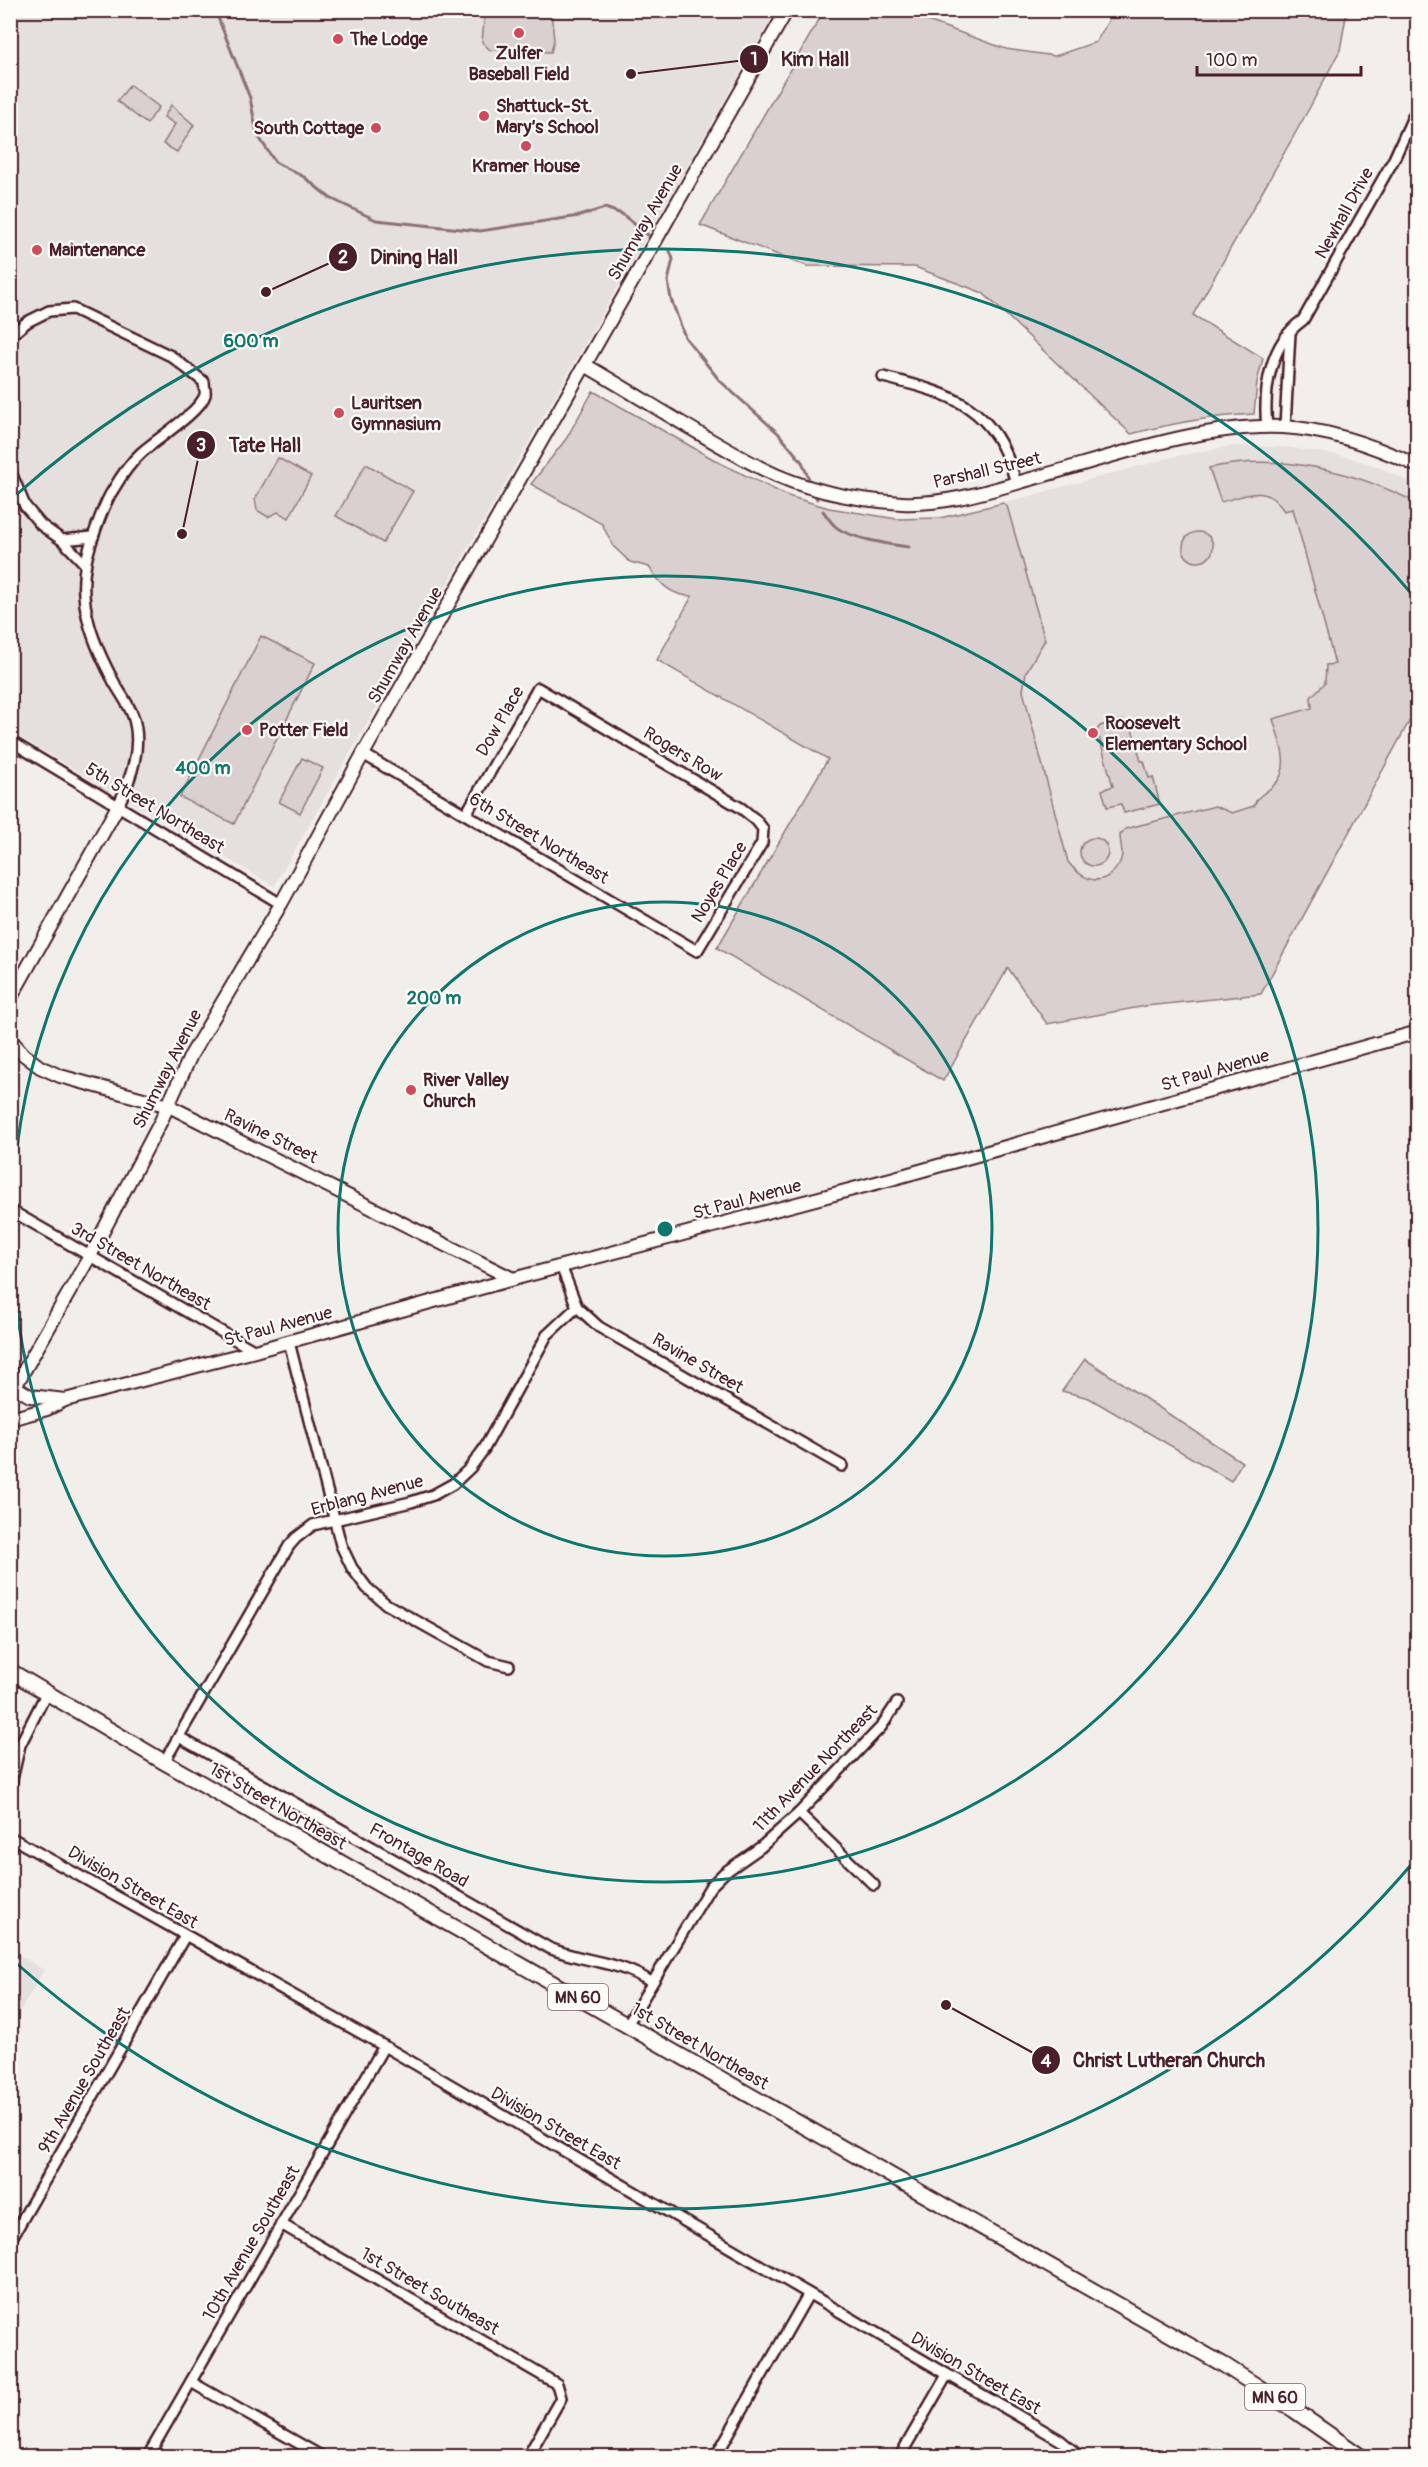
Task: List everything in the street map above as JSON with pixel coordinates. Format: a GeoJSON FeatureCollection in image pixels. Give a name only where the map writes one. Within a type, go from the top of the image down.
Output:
{"type":"FeatureCollection","features":[{"type":"Feature","properties":{"kind":"main road","name":"1st Street Northeast"},"geometry":{"type":"LineString","coordinates":[[10,1671],[1186,2344],[1294,2410],[1360,2457]]}},
{"type":"Feature","properties":{"kind":"street","name":"Shumway Avenue"},"geometry":{"type":"LineString","coordinates":[[13,1391],[90,1256],[169,1106],[191,1054],[281,904],[363,754],[787,10]]}},
{"type":"Feature","properties":{"kind":"street","name":"Newhall Drive"},"geometry":{"type":"LineString","coordinates":[[1267,427],[1268,383],[1276,357],[1290,330],[1303,320],[1394,159],[1418,106]]}},
{"type":"Feature","properties":{"kind":"street"},"geometry":{"type":"LineString","coordinates":[[10,336],[27,322],[49,311],[73,309],[171,356],[204,382],[205,394],[198,406],[139,455],[111,491],[93,537],[85,564],[85,601],[88,625],[101,658],[133,716],[136,752],[130,782],[119,804],[10,999]]}},
{"type":"Feature","properties":{"kind":"street"},"geometry":{"type":"LineString","coordinates":[[1285,427],[1290,330]]}},
{"type":"Feature","properties":{"kind":"street","name":"Parshall Street"},"geometry":{"type":"LineString","coordinates":[[585,366],[763,469],[830,493],[866,500],[903,503],[937,501],[973,495],[1178,439],[1267,427],[1285,427],[1343,438],[1387,452],[1418,466]]}},
{"type":"Feature","properties":{"kind":"street"},"geometry":{"type":"LineString","coordinates":[[883,377],[934,389],[963,403],[975,412],[1002,445],[1016,483]]}},
{"type":"Feature","properties":{"kind":"street"},"geometry":{"type":"LineString","coordinates":[[10,470],[25,506],[41,525],[62,540],[85,564]]}},
{"type":"Feature","properties":{"kind":"street"},"geometry":{"type":"LineString","coordinates":[[62,540],[93,537]]}},
{"type":"Feature","properties":{"kind":"street","name":"Dow Place"},"geometry":{"type":"LineString","coordinates":[[466,814],[538,688],[580,713]]}},
{"type":"Feature","properties":{"kind":"street","name":"Rogers Row"},"geometry":{"type":"LineString","coordinates":[[580,713],[741,808],[763,829]]}},
{"type":"Feature","properties":{"kind":"street","name":"5th Street Northeast"},"geometry":{"type":"LineString","coordinates":[[10,741],[119,804],[281,904]]}},
{"type":"Feature","properties":{"kind":"street","name":"6th Street Northeast"},"geometry":{"type":"LineString","coordinates":[[363,754],[697,951]]}},
{"type":"Feature","properties":{"kind":"street","name":"Noyes Place"},"geometry":{"type":"LineString","coordinates":[[697,951],[762,843],[763,829]]}},
{"type":"Feature","properties":{"kind":"street","name":"St Paul Avenue"},"geometry":{"type":"LineString","coordinates":[[13,1391],[30,1396],[65,1400],[289,1342],[561,1266],[891,1179],[1418,1032]]}},
{"type":"Feature","properties":{"kind":"street","name":"Ravine Street"},"geometry":{"type":"LineString","coordinates":[[10,1039],[23,1054],[40,1067],[60,1076],[169,1106],[513,1279]]}},
{"type":"Feature","properties":{"kind":"street","name":"3rd Street Northeast"},"geometry":{"type":"LineString","coordinates":[[10,1210],[255,1351]]}},
{"type":"Feature","properties":{"kind":"street","name":"Ravine Street"},"geometry":{"type":"LineString","coordinates":[[561,1266],[577,1306],[599,1327],[842,1466]]}},
{"type":"Feature","properties":{"kind":"street","name":"Erblang Avenue"},"geometry":{"type":"LineString","coordinates":[[164,1761],[289,1546],[296,1538],[313,1525],[433,1495],[453,1484],[470,1468],[484,1449],[547,1335],[577,1306]]}},
{"type":"Feature","properties":{"kind":"street"},"geometry":{"type":"LineString","coordinates":[[289,1342],[334,1521],[341,1545],[352,1568],[367,1588],[386,1604],[488,1660],[509,1666]]}},
{"type":"Feature","properties":{"kind":"street"},"geometry":{"type":"LineString","coordinates":[[10,1419],[47,1410],[65,1400]]}},
{"type":"Feature","properties":{"kind":"street"},"geometry":{"type":"LineString","coordinates":[[10,1788],[21,1745],[47,1692]]}},
{"type":"Feature","properties":{"kind":"street","name":"11th Avenue Northeast"},"geometry":{"type":"LineString","coordinates":[[627,2025],[710,1887],[724,1873],[762,1847],[800,1813],[881,1727],[897,1703]]}},
{"type":"Feature","properties":{"kind":"street","name":"Frontage Road"},"geometry":{"type":"LineString","coordinates":[[178,1737],[549,1948],[571,1957],[615,1964],[634,1971],[651,1982]]}},
{"type":"Feature","properties":{"kind":"street"},"geometry":{"type":"LineString","coordinates":[[800,1813],[874,1885]]}},
{"type":"Feature","properties":{"kind":"street","name":"Division Street East"},"geometry":{"type":"LineString","coordinates":[[10,1837],[384,2046],[1060,2440],[1079,2457]]}},
{"type":"Feature","properties":{"kind":"street","name":"9th Avenue Southeast"},"geometry":{"type":"LineString","coordinates":[[10,2241],[185,1936]]}},
{"type":"Feature","properties":{"kind":"street","name":"10th Avenue Southeast"},"geometry":{"type":"LineString","coordinates":[[148,2457],[384,2046]]}},
{"type":"Feature","properties":{"kind":"street","name":"1st Street Southeast"},"geometry":{"type":"LineString","coordinates":[[281,2224],[557,2384],[560,2391],[558,2405],[528,2457]]}},
{"type":"Feature","properties":{"kind":"street"},"geometry":{"type":"LineString","coordinates":[[716,2457],[808,2295]]}},
{"type":"Feature","properties":{"kind":"street"},"geometry":{"type":"LineString","coordinates":[[900,2457],[947,2375]]}},
{"type":"Feature","properties":{"kind":"street"},"geometry":{"type":"LineString","coordinates":[[191,2382],[321,2457]]}},
{"type":"Feature","properties":{"kind":"shaded area"},"geometry":{"type":"Polygon","coordinates":[[[11,11],[776,11],[274,886],[11,732],[11,11]]]}},
{"type":"Feature","properties":{"kind":"shaded area","name":"Zulfer Baseball Field"},"geometry":{"type":"Polygon","coordinates":[[[485,11],[551,11],[554,40],[551,52],[490,50],[482,42],[485,11]]]}},
{"type":"Feature","properties":{"kind":"shaded area"},"geometry":{"type":"Polygon","coordinates":[[[824,11],[900,11],[1006,49],[1055,56],[1096,42],[1114,11],[1347,11],[1340,50],[1193,315],[1263,358],[1257,382],[1254,414],[1192,421],[1131,434],[983,293],[915,267],[807,266],[700,225],[824,11]]]}},
{"type":"Feature","properties":{"kind":"shaded area"},"geometry":{"type":"Polygon","coordinates":[[[130,85],[159,107],[147,124],[117,101],[130,85]]]}},
{"type":"Feature","properties":{"kind":"shaded area"},"geometry":{"type":"Polygon","coordinates":[[[171,105],[194,125],[177,152],[163,144],[175,124],[164,117],[171,105]]]}},
{"type":"Feature","properties":{"kind":"shaded area","name":"Roosevelt Elementary School"},"geometry":{"type":"Polygon","coordinates":[[[593,391],[722,464],[788,496],[829,508],[897,519],[940,518],[1173,457],[1230,446],[1286,447],[1344,456],[1379,467],[1417,486],[1417,707],[1261,994],[1146,1006],[1047,1024],[1008,968],[943,1081],[717,948],[828,759],[657,660],[702,580],[531,484],[566,439],[593,391]]]}},
{"type":"Feature","properties":{"kind":"shaded area","name":"Roosevelt Elementary School"},"geometry":{"type":"Polygon","coordinates":[[[593,391],[722,464],[788,496],[829,508],[897,519],[940,518],[1003,503],[1007,506],[1045,640],[1026,672],[1023,691],[1068,862],[1083,876],[1095,880],[1107,877],[1119,864],[1122,855],[1120,835],[1125,829],[1215,806],[1232,813],[1254,806],[1279,779],[1282,771],[1283,754],[1273,719],[1312,708],[1311,697],[1325,683],[1326,665],[1335,664],[1293,509],[1284,511],[1270,497],[1256,493],[1221,502],[1209,468],[1263,462],[1316,468],[1368,482],[1417,503],[1417,707],[1261,994],[1146,1006],[1047,1024],[1008,968],[943,1081],[717,948],[828,759],[657,660],[692,596],[672,591],[657,579],[649,567],[630,562],[613,546],[602,524],[531,484],[566,439],[593,391]]]}},
{"type":"Feature","properties":{"kind":"shaded area"},"geometry":{"type":"Polygon","coordinates":[[[278,458],[311,476],[289,518],[278,512],[268,517],[257,510],[255,499],[278,458]]]}},
{"type":"Feature","properties":{"kind":"shaded area"},"geometry":{"type":"Polygon","coordinates":[[[366,464],[413,491],[383,543],[336,516],[366,464]]]}},
{"type":"Feature","properties":{"kind":"shaded area"},"geometry":{"type":"Polygon","coordinates":[[[1198,532],[1204,533],[1212,541],[1212,553],[1204,561],[1198,562],[1192,561],[1184,553],[1183,547],[1184,541],[1192,533],[1198,532]]]}},
{"type":"Feature","properties":{"kind":"shaded area","name":"Potter Field"},"geometry":{"type":"Polygon","coordinates":[[[261,636],[315,663],[234,824],[180,797],[261,636]]]}},
{"type":"Feature","properties":{"kind":"shaded area"},"geometry":{"type":"Polygon","coordinates":[[[1123,720],[1125,726],[1131,725],[1141,761],[1144,761],[1149,778],[1153,777],[1160,804],[1124,813],[1121,804],[1107,807],[1102,790],[1113,786],[1097,730],[1100,726],[1123,720]]]}},
{"type":"Feature","properties":{"kind":"shaded area"},"geometry":{"type":"Polygon","coordinates":[[[302,758],[323,768],[300,813],[279,802],[302,758]]]}},
{"type":"Feature","properties":{"kind":"shaded area"},"geometry":{"type":"Polygon","coordinates":[[[1094,838],[1104,842],[1108,852],[1104,862],[1094,866],[1084,862],[1080,852],[1084,842],[1094,838]]]}},
{"type":"Feature","properties":{"kind":"shaded area"},"geometry":{"type":"Polygon","coordinates":[[[1085,1359],[1242,1462],[1231,1481],[1089,1398],[1062,1391],[1085,1359]]]}},
{"type":"Feature","properties":{"kind":"shaded area"},"geometry":{"type":"Polygon","coordinates":[[[11,1950],[44,1970],[11,2026],[11,1950]]]}},
{"type":"Feature","properties":{"kind":"waterway"},"geometry":{"type":"LineString","coordinates":[[215,10],[250,98],[257,134],[275,162],[304,177],[330,198],[376,220],[480,231],[579,216],[605,208],[622,214],[648,235]]}},
{"type":"Feature","properties":{"kind":"waterway"},"geometry":{"type":"LineString","coordinates":[[670,251],[673,259],[668,281],[671,299],[685,337],[720,381],[778,433],[802,462],[811,484]]}},
{"type":"Feature","properties":{"kind":"waterway"},"geometry":{"type":"LineString","coordinates":[[815,495],[817,499]]}},
{"type":"Feature","properties":{"kind":"waterway"},"geometry":{"type":"LineString","coordinates":[[823,511],[835,526],[850,534],[881,543],[909,547]]}},
{"type":"Feature","properties":{"kind":"place","name":"Zulfer Baseball Field"},"geometry":{"type":"Point","coordinates":[519,33]}},
{"type":"Feature","properties":{"kind":"place","name":"The Lodge"},"geometry":{"type":"Point","coordinates":[338,39]}},
{"type":"Feature","properties":{"kind":"place","name":"Kim Hall"},"geometry":{"type":"Point","coordinates":[631,74]}},
{"type":"Feature","properties":{"kind":"place","name":"Shattuck-St. Mary’s School"},"geometry":{"type":"Point","coordinates":[484,116]}},
{"type":"Feature","properties":{"kind":"place","name":"South Cottage"},"geometry":{"type":"Point","coordinates":[376,128]}},
{"type":"Feature","properties":{"kind":"place","name":"Kramer House"},"geometry":{"type":"Point","coordinates":[526,146]}},
{"type":"Feature","properties":{"kind":"place","name":"Maintenance"},"geometry":{"type":"Point","coordinates":[37,250]}},
{"type":"Feature","properties":{"kind":"place","name":"Dining Hall"},"geometry":{"type":"Point","coordinates":[266,292]}},
{"type":"Feature","properties":{"kind":"place","name":"Lauritsen Gymnasium"},"geometry":{"type":"Point","coordinates":[339,413]}},
{"type":"Feature","properties":{"kind":"place","name":"Tate Hall"},"geometry":{"type":"Point","coordinates":[182,534]}},
{"type":"Feature","properties":{"kind":"place","name":"Potter Field"},"geometry":{"type":"Point","coordinates":[247,730]}},
{"type":"Feature","properties":{"kind":"place","name":"Roosevelt Elementary School"},"geometry":{"type":"Point","coordinates":[1093,733]}},
{"type":"Feature","properties":{"kind":"place","name":"River Valley Church"},"geometry":{"type":"Point","coordinates":[411,1090]}},
{"type":"Feature","properties":{"kind":"place","name":"Christ Lutheran Church"},"geometry":{"type":"Point","coordinates":[946,2005]}}]}
